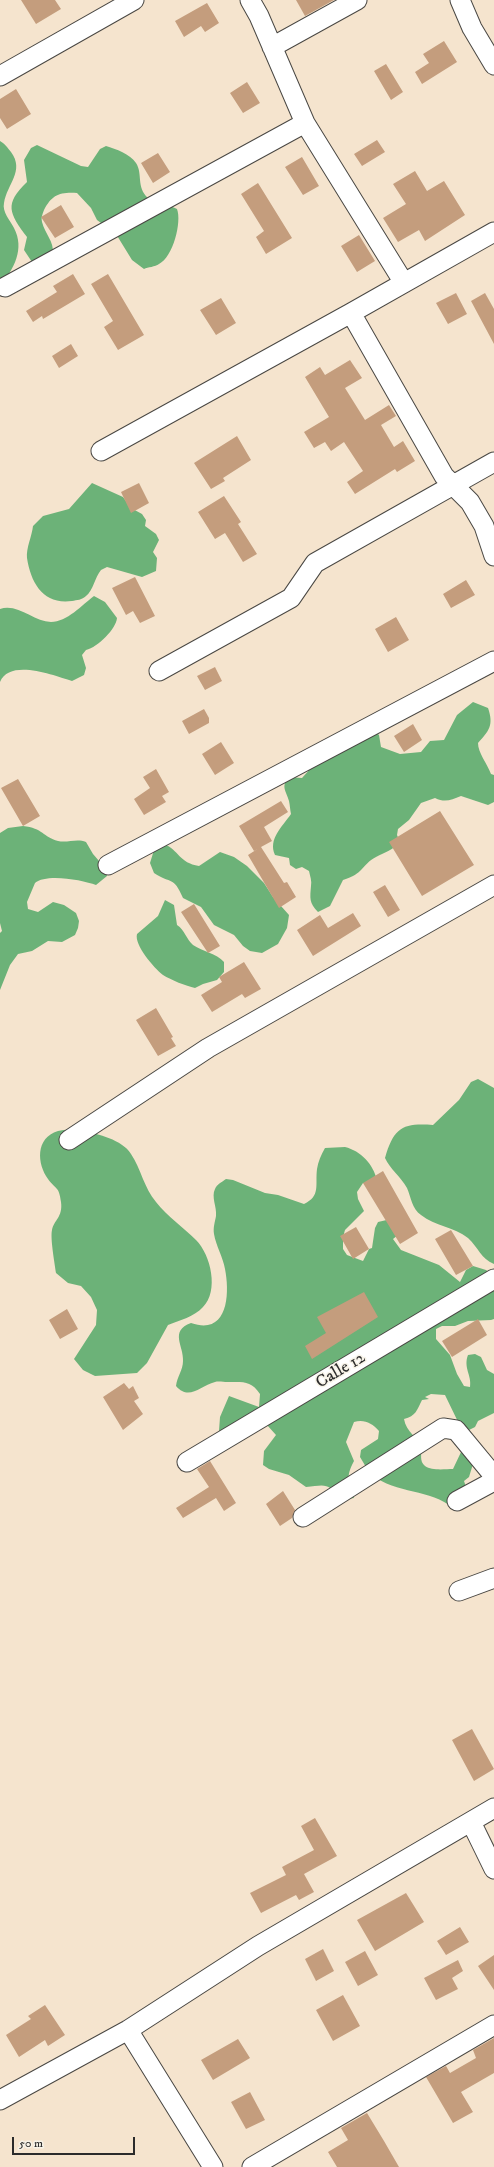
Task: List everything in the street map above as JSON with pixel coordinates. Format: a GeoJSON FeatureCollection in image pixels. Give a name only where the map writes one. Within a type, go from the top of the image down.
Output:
{"type":"FeatureCollection","features":[{"type":"Feature","properties":{"kind":"street"},"geometry":{"type":"LineString","coordinates":[[0,76],[134,0]]}},
{"type":"Feature","properties":{"kind":"street"},"geometry":{"type":"LineString","coordinates":[[250,0],[305,123],[404,283]]}},
{"type":"Feature","properties":{"kind":"street"},"geometry":{"type":"LineString","coordinates":[[272,47],[357,0]]}},
{"type":"Feature","properties":{"kind":"street"},"geometry":{"type":"LineString","coordinates":[[460,0],[472,28],[494,65]]}},
{"type":"Feature","properties":{"kind":"street"},"geometry":{"type":"LineString","coordinates":[[5,287],[305,123]]}},
{"type":"Feature","properties":{"kind":"street"},"geometry":{"type":"LineString","coordinates":[[101,451],[494,232]]}},
{"type":"Feature","properties":{"kind":"street"},"geometry":{"type":"LineString","coordinates":[[351,313],[444,476],[466,496],[484,526],[494,556]]}},
{"type":"Feature","properties":{"kind":"street"},"geometry":{"type":"LineString","coordinates":[[159,671],[291,598],[315,563],[494,462]]}},
{"type":"Feature","properties":{"kind":"street"},"geometry":{"type":"LineString","coordinates":[[108,865],[494,661]]}},
{"type":"Feature","properties":{"kind":"street"},"geometry":{"type":"LineString","coordinates":[[69,1140],[208,1048],[494,885]]}},
{"type":"Feature","properties":{"kind":"street","name":"Calle 12"},"geometry":{"type":"LineString","coordinates":[[187,1462],[494,1279]]}},
{"type":"Feature","properties":{"kind":"street"},"geometry":{"type":"LineString","coordinates":[[303,1517],[443,1428],[456,1430],[494,1476]]}},
{"type":"Feature","properties":{"kind":"street"},"geometry":{"type":"LineString","coordinates":[[458,1501],[494,1481]]}},
{"type":"Feature","properties":{"kind":"street"},"geometry":{"type":"LineString","coordinates":[[459,1591],[494,1578]]}},
{"type":"Feature","properties":{"kind":"street"},"geometry":{"type":"LineString","coordinates":[[0,2100],[128,2030],[258,1946],[494,1808]]}},
{"type":"Feature","properties":{"kind":"street"},"geometry":{"type":"LineString","coordinates":[[471,1822],[494,1869]]}},
{"type":"Feature","properties":{"kind":"street"},"geometry":{"type":"LineString","coordinates":[[252,2167],[494,2025]]}},
{"type":"Feature","properties":{"kind":"street"},"geometry":{"type":"LineString","coordinates":[[128,2030],[213,2167]]}},
{"type":"Feature","properties":{"kind":"green space"},"geometry":{"type":"Polygon","coordinates":[[[0,141],[11,152],[15,159],[16,165],[14,178],[4,203],[4,210],[17,236],[18,251],[10,273],[0,286],[0,141]]]}},
{"type":"Feature","properties":{"kind":"green space"},"geometry":{"type":"Polygon","coordinates":[[[37,145],[81,166],[88,167],[100,149],[106,146],[122,152],[130,157],[138,167],[144,194],[154,201],[177,209],[178,222],[175,239],[164,260],[157,265],[144,269],[132,260],[116,234],[97,220],[91,208],[77,193],[65,193],[53,198],[50,201],[42,216],[43,226],[51,241],[53,254],[32,262],[24,250],[27,237],[13,215],[12,203],[15,196],[27,182],[24,160],[31,148],[37,145]]]}},
{"type":"Feature","properties":{"kind":"green space"},"geometry":{"type":"Polygon","coordinates":[[[92,483],[123,497],[131,508],[142,514],[146,520],[145,526],[156,534],[159,540],[153,552],[157,558],[156,571],[142,577],[107,567],[101,570],[90,591],[83,598],[72,601],[54,600],[40,591],[29,567],[27,554],[33,526],[43,516],[69,509],[92,483]]]}},
{"type":"Feature","properties":{"kind":"green space"},"geometry":{"type":"Polygon","coordinates":[[[94,596],[105,602],[117,618],[106,637],[96,645],[86,650],[82,655],[86,668],[84,675],[72,681],[44,673],[23,670],[13,671],[5,675],[0,682],[0,609],[13,608],[38,619],[51,622],[68,616],[94,596]]]}},
{"type":"Feature","properties":{"kind":"green space"},"geometry":{"type":"Polygon","coordinates":[[[473,702],[488,708],[490,714],[491,719],[488,731],[478,743],[478,747],[491,774],[494,775],[494,802],[488,805],[461,796],[445,801],[435,798],[421,803],[409,820],[398,829],[397,835],[400,842],[392,849],[371,860],[355,875],[343,880],[330,906],[318,912],[313,906],[311,900],[311,882],[309,871],[302,867],[296,869],[290,865],[289,858],[275,855],[273,849],[273,844],[277,833],[291,814],[289,801],[284,787],[288,777],[302,778],[311,768],[374,730],[379,735],[381,747],[400,754],[421,752],[430,741],[444,740],[457,715],[473,702]]]}},
{"type":"Feature","properties":{"kind":"green space"},"geometry":{"type":"Polygon","coordinates":[[[23,826],[35,829],[58,841],[79,840],[86,842],[93,854],[106,869],[107,876],[96,885],[65,878],[47,878],[35,883],[27,902],[28,909],[38,912],[53,902],[64,905],[76,913],[79,921],[78,928],[75,935],[62,942],[48,941],[32,951],[18,954],[10,965],[0,990],[0,933],[2,931],[0,923],[0,833],[8,828],[23,826]]]}},
{"type":"Feature","properties":{"kind":"green space"},"geometry":{"type":"Polygon","coordinates":[[[164,844],[187,862],[199,866],[220,852],[234,857],[247,866],[264,883],[273,897],[289,915],[287,928],[278,944],[262,953],[250,951],[243,946],[234,935],[214,925],[201,907],[183,898],[177,886],[172,881],[160,877],[154,873],[150,863],[154,850],[164,844]]]}},
{"type":"Feature","properties":{"kind":"green space"},"geometry":{"type":"Polygon","coordinates":[[[165,900],[174,905],[177,925],[182,929],[191,943],[224,962],[224,972],[217,980],[195,988],[179,983],[159,972],[142,950],[137,939],[137,934],[158,916],[165,900]]]}},
{"type":"Feature","properties":{"kind":"green space"},"geometry":{"type":"Polygon","coordinates":[[[478,1079],[494,1088],[494,1264],[486,1259],[463,1234],[432,1222],[418,1212],[407,1188],[385,1158],[388,1148],[396,1133],[407,1126],[433,1125],[459,1100],[471,1082],[478,1079]]]}},
{"type":"Feature","properties":{"kind":"green space"},"geometry":{"type":"Polygon","coordinates":[[[61,1130],[83,1130],[116,1141],[127,1149],[131,1154],[152,1197],[165,1212],[196,1240],[201,1247],[206,1255],[211,1273],[211,1292],[203,1307],[187,1318],[168,1325],[147,1363],[137,1373],[95,1376],[83,1370],[74,1359],[96,1325],[97,1310],[91,1297],[81,1286],[68,1283],[56,1273],[52,1245],[52,1230],[60,1215],[61,1202],[58,1191],[44,1173],[40,1159],[40,1152],[45,1139],[51,1134],[61,1130]]]}},
{"type":"Feature","properties":{"kind":"green space"},"geometry":{"type":"Polygon","coordinates":[[[345,1147],[351,1149],[366,1159],[373,1169],[377,1180],[371,1184],[363,1183],[357,1192],[358,1199],[364,1211],[345,1230],[343,1237],[343,1249],[347,1255],[363,1261],[369,1249],[372,1248],[375,1228],[378,1222],[391,1219],[398,1235],[393,1239],[401,1250],[439,1265],[460,1282],[466,1270],[473,1266],[486,1270],[494,1276],[494,1319],[468,1321],[455,1326],[442,1326],[436,1329],[436,1339],[450,1355],[457,1374],[464,1386],[470,1387],[470,1379],[466,1364],[468,1355],[475,1354],[481,1357],[487,1370],[494,1374],[494,1413],[478,1421],[475,1427],[469,1430],[461,1428],[445,1395],[431,1394],[425,1397],[429,1399],[422,1400],[414,1414],[404,1419],[405,1424],[421,1448],[421,1460],[428,1468],[453,1469],[462,1450],[473,1464],[469,1477],[464,1481],[466,1487],[453,1508],[444,1502],[424,1494],[392,1486],[372,1475],[360,1457],[361,1450],[378,1439],[379,1431],[368,1422],[354,1422],[346,1442],[354,1461],[349,1475],[349,1483],[354,1498],[340,1500],[329,1487],[322,1485],[306,1487],[289,1475],[269,1469],[263,1465],[264,1451],[276,1435],[267,1425],[223,1437],[219,1431],[220,1417],[229,1396],[259,1407],[260,1394],[253,1386],[242,1382],[216,1382],[195,1391],[185,1392],[176,1386],[183,1364],[183,1355],[179,1339],[181,1330],[184,1326],[191,1323],[203,1325],[213,1324],[224,1310],[227,1290],[225,1269],[214,1231],[216,1213],[214,1192],[216,1187],[226,1179],[233,1180],[265,1193],[278,1195],[304,1204],[315,1194],[317,1166],[325,1148],[345,1147]]]}},
{"type":"Feature","properties":{"kind":"building"},"geometry":{"type":"Polygon","coordinates":[[[21,0],[55,0],[61,9],[36,24],[21,0]]]}},
{"type":"Feature","properties":{"kind":"building"},"geometry":{"type":"Polygon","coordinates":[[[296,0],[334,0],[305,16],[296,0]]]}},
{"type":"Feature","properties":{"kind":"building"},"geometry":{"type":"Polygon","coordinates":[[[207,3],[219,23],[205,32],[201,26],[184,37],[175,21],[207,3]]]}},
{"type":"Feature","properties":{"kind":"building"},"geometry":{"type":"Polygon","coordinates":[[[444,41],[457,62],[422,84],[415,72],[429,63],[423,54],[444,41]]]}},
{"type":"Feature","properties":{"kind":"building"},"geometry":{"type":"Polygon","coordinates":[[[386,64],[403,92],[391,100],[374,71],[386,64]]]}},
{"type":"Feature","properties":{"kind":"building"},"geometry":{"type":"Polygon","coordinates":[[[247,82],[260,103],[243,113],[230,93],[247,82]]]}},
{"type":"Feature","properties":{"kind":"building"},"geometry":{"type":"Polygon","coordinates":[[[16,89],[31,114],[7,129],[0,118],[0,99],[16,89]]]}},
{"type":"Feature","properties":{"kind":"building"},"geometry":{"type":"Polygon","coordinates":[[[377,140],[385,152],[362,166],[354,154],[377,140]]]}},
{"type":"Feature","properties":{"kind":"building"},"geometry":{"type":"Polygon","coordinates":[[[158,153],[170,172],[153,183],[141,163],[158,153]]]}},
{"type":"Feature","properties":{"kind":"building"},"geometry":{"type":"Polygon","coordinates":[[[302,157],[319,186],[303,195],[285,167],[302,157]]]}},
{"type":"Feature","properties":{"kind":"building"},"geometry":{"type":"Polygon","coordinates":[[[415,171],[427,191],[444,181],[465,215],[425,241],[419,230],[398,242],[383,218],[406,204],[393,184],[415,171]]]}},
{"type":"Feature","properties":{"kind":"building"},"geometry":{"type":"Polygon","coordinates":[[[258,183],[292,238],[266,254],[256,237],[264,231],[241,194],[258,183]]]}},
{"type":"Feature","properties":{"kind":"building"},"geometry":{"type":"Polygon","coordinates":[[[61,205],[74,227],[55,238],[41,217],[61,205]]]}},
{"type":"Feature","properties":{"kind":"building"},"geometry":{"type":"Polygon","coordinates":[[[359,235],[375,261],[357,272],[341,246],[359,235]]]}},
{"type":"Feature","properties":{"kind":"building"},"geometry":{"type":"Polygon","coordinates":[[[73,274],[85,294],[43,319],[42,316],[33,322],[26,311],[57,292],[53,286],[73,274]]]}},
{"type":"Feature","properties":{"kind":"building"},"geometry":{"type":"Polygon","coordinates":[[[108,274],[144,335],[118,350],[104,327],[113,321],[91,284],[108,274]]]}},
{"type":"Feature","properties":{"kind":"building"},"geometry":{"type":"Polygon","coordinates":[[[456,293],[467,314],[448,324],[436,303],[456,293]]]}},
{"type":"Feature","properties":{"kind":"building"},"geometry":{"type":"Polygon","coordinates":[[[485,293],[494,309],[494,344],[471,301],[485,293]]]}},
{"type":"Feature","properties":{"kind":"building"},"geometry":{"type":"Polygon","coordinates":[[[221,298],[236,323],[216,335],[200,310],[221,298]]]}},
{"type":"Feature","properties":{"kind":"building"},"geometry":{"type":"Polygon","coordinates":[[[71,344],[78,356],[59,368],[52,356],[71,344]]]}},
{"type":"Feature","properties":{"kind":"building"},"geometry":{"type":"Polygon","coordinates":[[[350,360],[362,378],[345,388],[365,420],[389,405],[396,416],[381,425],[394,447],[403,441],[415,461],[397,472],[395,469],[355,494],[347,482],[363,471],[344,442],[331,451],[325,442],[314,448],[304,432],[329,417],[305,377],[320,367],[325,375],[350,360]]]}},
{"type":"Feature","properties":{"kind":"building"},"geometry":{"type":"Polygon","coordinates":[[[237,436],[251,460],[223,478],[225,481],[211,489],[194,463],[237,436]]]}},
{"type":"Feature","properties":{"kind":"building"},"geometry":{"type":"Polygon","coordinates":[[[139,483],[149,503],[131,513],[121,492],[139,483]]]}},
{"type":"Feature","properties":{"kind":"building"},"geometry":{"type":"Polygon","coordinates":[[[224,496],[241,522],[238,524],[257,554],[243,562],[225,533],[215,539],[198,512],[224,496]]]}},
{"type":"Feature","properties":{"kind":"building"},"geometry":{"type":"Polygon","coordinates":[[[135,577],[155,616],[140,623],[133,611],[126,615],[112,588],[135,577]]]}},
{"type":"Feature","properties":{"kind":"building"},"geometry":{"type":"Polygon","coordinates":[[[466,580],[475,595],[451,608],[443,594],[466,580]]]}},
{"type":"Feature","properties":{"kind":"building"},"geometry":{"type":"Polygon","coordinates":[[[396,617],[409,640],[388,652],[375,629],[396,617]]]}},
{"type":"Feature","properties":{"kind":"building"},"geometry":{"type":"Polygon","coordinates":[[[215,667],[222,681],[205,690],[197,676],[215,667]]]}},
{"type":"Feature","properties":{"kind":"building"},"geometry":{"type":"Polygon","coordinates":[[[204,709],[209,718],[209,723],[189,734],[182,721],[204,709]]]}},
{"type":"Feature","properties":{"kind":"building"},"geometry":{"type":"Polygon","coordinates":[[[413,724],[422,740],[404,752],[394,736],[413,724]]]}},
{"type":"Feature","properties":{"kind":"building"},"geometry":{"type":"Polygon","coordinates":[[[221,742],[234,763],[215,775],[202,754],[221,742]]]}},
{"type":"Feature","properties":{"kind":"building"},"geometry":{"type":"Polygon","coordinates":[[[156,769],[169,792],[162,796],[166,802],[144,815],[134,799],[150,788],[143,777],[156,769]]]}},
{"type":"Feature","properties":{"kind":"building"},"geometry":{"type":"Polygon","coordinates":[[[18,779],[40,816],[23,826],[1,788],[18,779]]]}},
{"type":"Feature","properties":{"kind":"building"},"geometry":{"type":"Polygon","coordinates":[[[281,801],[288,812],[264,827],[272,841],[261,847],[284,883],[287,882],[296,897],[279,908],[248,855],[259,848],[254,851],[239,826],[281,801]]]}},
{"type":"Feature","properties":{"kind":"building"},"geometry":{"type":"Polygon","coordinates":[[[440,811],[474,865],[422,896],[389,842],[440,811]]]}},
{"type":"Feature","properties":{"kind":"building"},"geometry":{"type":"Polygon","coordinates":[[[385,885],[400,910],[388,917],[373,892],[385,885]]]}},
{"type":"Feature","properties":{"kind":"building"},"geometry":{"type":"Polygon","coordinates":[[[194,904],[220,946],[208,953],[181,912],[194,904]]]}},
{"type":"Feature","properties":{"kind":"building"},"geometry":{"type":"Polygon","coordinates":[[[353,913],[361,926],[313,956],[297,930],[320,915],[328,928],[353,913]]]}},
{"type":"Feature","properties":{"kind":"building"},"geometry":{"type":"Polygon","coordinates":[[[244,962],[261,989],[245,998],[242,994],[212,1012],[201,995],[222,982],[219,977],[244,962]]]}},
{"type":"Feature","properties":{"kind":"building"},"geometry":{"type":"Polygon","coordinates":[[[156,1008],[173,1037],[171,1038],[176,1046],[158,1056],[136,1020],[156,1008]]]}},
{"type":"Feature","properties":{"kind":"building"},"geometry":{"type":"Polygon","coordinates":[[[383,1171],[418,1233],[400,1244],[363,1183],[383,1171]]]}},
{"type":"Feature","properties":{"kind":"building"},"geometry":{"type":"Polygon","coordinates":[[[356,1227],[369,1249],[353,1259],[340,1236],[356,1227]]]}},
{"type":"Feature","properties":{"kind":"building"},"geometry":{"type":"Polygon","coordinates":[[[451,1230],[473,1266],[456,1275],[435,1239],[451,1230]]]}},
{"type":"Feature","properties":{"kind":"building"},"geometry":{"type":"Polygon","coordinates":[[[364,1292],[378,1317],[312,1359],[305,1346],[326,1333],[317,1317],[364,1292]]]}},
{"type":"Feature","properties":{"kind":"building"},"geometry":{"type":"Polygon","coordinates":[[[67,1309],[78,1329],[60,1339],[49,1320],[67,1309]]]}},
{"type":"Feature","properties":{"kind":"building"},"geometry":{"type":"Polygon","coordinates":[[[478,1319],[487,1335],[452,1357],[442,1341],[478,1319]]]}},
{"type":"Feature","properties":{"kind":"building"},"geometry":{"type":"Polygon","coordinates":[[[124,1383],[129,1389],[133,1386],[139,1398],[134,1401],[143,1414],[123,1430],[103,1397],[124,1383]]]}},
{"type":"Feature","properties":{"kind":"building"},"geometry":{"type":"Polygon","coordinates":[[[210,1461],[236,1503],[224,1511],[216,1498],[183,1518],[176,1508],[209,1487],[197,1469],[210,1461]]]}},
{"type":"Feature","properties":{"kind":"building"},"geometry":{"type":"Polygon","coordinates":[[[283,1491],[295,1510],[292,1518],[280,1526],[266,1504],[283,1491]]]}},
{"type":"Feature","properties":{"kind":"building"},"geometry":{"type":"Polygon","coordinates":[[[472,1729],[494,1769],[474,1781],[452,1740],[472,1729]]]}},
{"type":"Feature","properties":{"kind":"building"},"geometry":{"type":"Polygon","coordinates":[[[315,1818],[337,1856],[304,1874],[314,1892],[299,1900],[296,1895],[261,1913],[250,1893],[286,1875],[282,1867],[314,1850],[301,1826],[315,1818]]]}},
{"type":"Feature","properties":{"kind":"building"},"geometry":{"type":"Polygon","coordinates":[[[406,1893],[424,1922],[375,1951],[357,1920],[406,1893]]]}},
{"type":"Feature","properties":{"kind":"building"},"geometry":{"type":"Polygon","coordinates":[[[460,1927],[469,1942],[446,1955],[437,1941],[460,1927]]]}},
{"type":"Feature","properties":{"kind":"building"},"geometry":{"type":"Polygon","coordinates":[[[323,1949],[334,1971],[316,1981],[305,1959],[323,1949]]]}},
{"type":"Feature","properties":{"kind":"building"},"geometry":{"type":"Polygon","coordinates":[[[365,1951],[378,1975],[358,1986],[345,1962],[365,1951]]]}},
{"type":"Feature","properties":{"kind":"building"},"geometry":{"type":"Polygon","coordinates":[[[494,1955],[494,1990],[478,1966],[494,1955]]]}},
{"type":"Feature","properties":{"kind":"building"},"geometry":{"type":"Polygon","coordinates":[[[458,1960],[463,1971],[452,1978],[458,1989],[436,2000],[424,1978],[458,1960]]]}},
{"type":"Feature","properties":{"kind":"building"},"geometry":{"type":"Polygon","coordinates":[[[343,1995],[360,2026],[333,2041],[316,2010],[343,1995]]]}},
{"type":"Feature","properties":{"kind":"building"},"geometry":{"type":"Polygon","coordinates":[[[45,2005],[65,2035],[48,2046],[45,2040],[19,2057],[6,2035],[31,2019],[28,2016],[45,2005]]]}},
{"type":"Feature","properties":{"kind":"building"},"geometry":{"type":"Polygon","coordinates":[[[494,2038],[494,2073],[461,2092],[473,2112],[453,2123],[426,2077],[446,2066],[450,2073],[476,2058],[473,2050],[494,2038]]]}},
{"type":"Feature","properties":{"kind":"building"},"geometry":{"type":"Polygon","coordinates":[[[238,2039],[250,2058],[213,2080],[201,2060],[238,2039]]]}},
{"type":"Feature","properties":{"kind":"building"},"geometry":{"type":"Polygon","coordinates":[[[250,2092],[265,2120],[246,2129],[231,2102],[250,2092]]]}},
{"type":"Feature","properties":{"kind":"building"},"geometry":{"type":"Polygon","coordinates":[[[367,2113],[399,2167],[337,2167],[328,2152],[348,2140],[341,2128],[367,2113]]]}}]}
